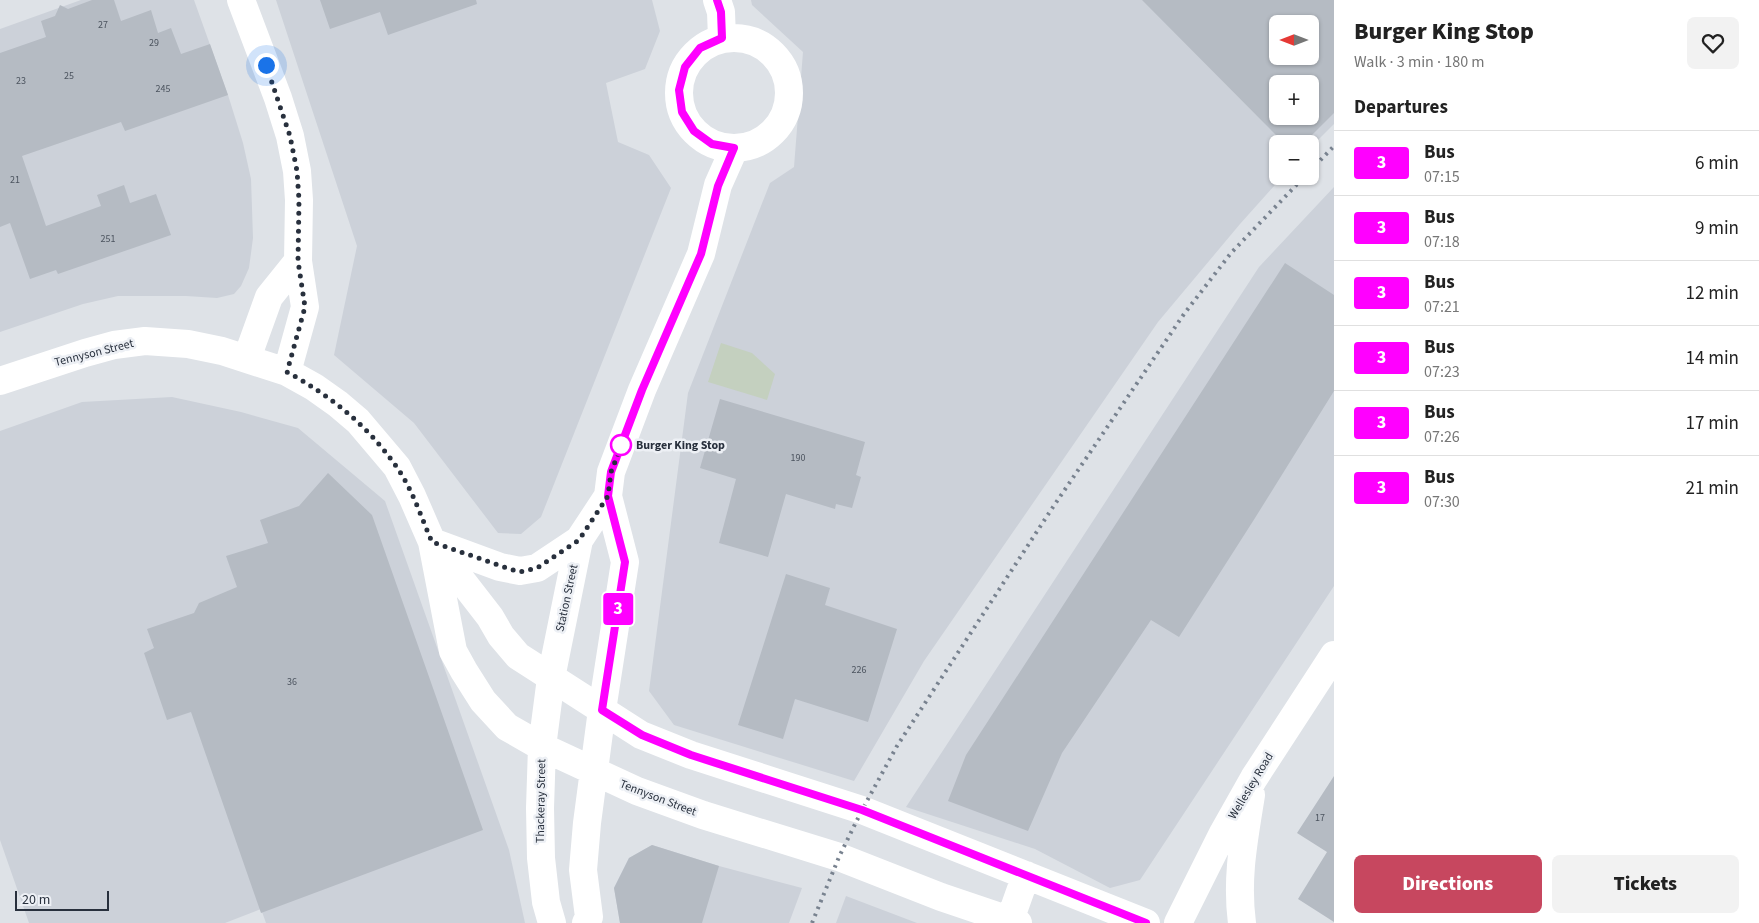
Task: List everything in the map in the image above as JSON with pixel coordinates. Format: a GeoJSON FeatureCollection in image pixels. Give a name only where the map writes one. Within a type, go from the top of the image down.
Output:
{"type":"FeatureCollection","features":[{"type":"Feature","properties":{"kind":"main road"},"geometry":{"type":"LineString","coordinates":[[242,0],[278,98],[293,148],[299,200],[298,261],[305,307],[287,372]]}},
{"type":"Feature","properties":{"kind":"main road"},"geometry":{"type":"LineString","coordinates":[[717,0],[721,12],[722,38]]}},
{"type":"Feature","properties":{"kind":"main road"},"geometry":{"type":"LineString","coordinates":[[722,38],[745,38],[767,47],[782,65],[790,88],[787,110],[776,130],[757,144],[734,148],[712,144],[694,131],[682,112],[679,90],[685,67],[700,48],[722,38]]}},
{"type":"Feature","properties":{"kind":"main road","name":"Station Street"},"geometry":{"type":"LineString","coordinates":[[602,710],[625,562],[608,496],[611,472],[642,390],[701,254],[718,186],[734,148]]}},
{"type":"Feature","properties":{"kind":"main road"},"geometry":{"type":"LineString","coordinates":[[248,358],[269,297],[298,261]]}},
{"type":"Feature","properties":{"kind":"main road","name":"Tennyson Street"},"geometry":{"type":"LineString","coordinates":[[0,380],[85,353],[114,345],[145,340],[188,344],[248,358],[287,372],[314,387],[358,421],[397,467],[432,542],[453,651],[483,701],[507,726],[542,747],[637,791],[695,812],[839,857],[941,897],[1014,921],[1026,875]]}},
{"type":"Feature","properties":{"kind":"main road","name":"Station Street"},"geometry":{"type":"LineString","coordinates":[[551,678],[579,540],[608,496]]}},
{"type":"Feature","properties":{"kind":"main road"},"geometry":{"type":"LineString","coordinates":[[432,542],[500,567],[520,572],[537,568],[579,540]]}},
{"type":"Feature","properties":{"kind":"main road","name":"Tennyson Street"},"geometry":{"type":"LineString","coordinates":[[432,542],[490,617],[501,636],[518,656],[642,735],[691,755],[862,810],[1146,923]]}},
{"type":"Feature","properties":{"kind":"main road","name":"Wellesley Road"},"geometry":{"type":"LineString","coordinates":[[1178,923],[1223,833],[1254,778],[1334,655]]}},
{"type":"Feature","properties":{"kind":"main road","name":"Thackeray Street"},"geometry":{"type":"LineString","coordinates":[[551,678],[542,747],[540,808],[541,858],[546,902],[552,923]]}},
{"type":"Feature","properties":{"kind":"main road"},"geometry":{"type":"LineString","coordinates":[[586,923],[589,917],[583,870],[586,823],[602,710]]}},
{"type":"Feature","properties":{"kind":"main road"},"geometry":{"type":"LineString","coordinates":[[1242,923],[1240,868],[1254,778]]}},
{"type":"Feature","properties":{"kind":"shaded area"},"geometry":{"type":"Polygon","coordinates":[[[81,0],[194,0],[228,95],[243,143],[251,179],[253,238],[249,268],[241,286],[234,294],[217,298],[118,296],[83,304],[0,332],[0,29],[81,0]]]}},
{"type":"Feature","properties":{"kind":"shaded area"},"geometry":{"type":"Polygon","coordinates":[[[276,0],[652,0],[660,31],[645,69],[606,83],[618,142],[649,155],[671,188],[541,517],[521,534],[498,533],[414,423],[334,355],[357,246],[276,0]]]}},
{"type":"Feature","properties":{"kind":"shaded area"},"geometry":{"type":"Polygon","coordinates":[[[751,0],[1334,0],[1334,124],[1319,139],[1319,135],[1269,135],[1269,185],[1275,185],[1158,322],[924,661],[854,781],[674,725],[649,691],[688,393],[770,183],[794,167],[803,52],[752,5],[751,0]]]}},
{"type":"Feature","properties":{"kind":"shaded area"},"geometry":{"type":"Polygon","coordinates":[[[1334,187],[1334,586],[1140,880],[1110,888],[1035,849],[906,807],[1259,267],[1334,187]]]}},
{"type":"Feature","properties":{"kind":"shaded area"},"geometry":{"type":"Polygon","coordinates":[[[172,397],[241,412],[298,428],[385,501],[509,850],[525,923],[266,923],[261,909],[225,923],[29,923],[0,840],[0,431],[82,402],[172,397]]]}},
{"type":"Feature","properties":{"kind":"shaded area"},"geometry":{"type":"Polygon","coordinates":[[[652,845],[719,866],[802,888],[789,923],[620,923],[614,888],[629,858],[652,845]]]}},
{"type":"Feature","properties":{"kind":"shaded area"},"geometry":{"type":"Polygon","coordinates":[[[846,896],[917,923],[836,923],[846,896]]]}},
{"type":"Feature","properties":{"kind":"green space"},"geometry":{"type":"Polygon","coordinates":[[[721,343],[752,353],[775,374],[767,400],[708,382],[721,343]]]}},
{"type":"Feature","properties":{"kind":"building"},"geometry":{"type":"Polygon","coordinates":[[[92,0],[114,0],[121,21],[151,10],[158,33],[171,28],[181,54],[210,44],[228,95],[125,131],[121,122],[22,156],[46,226],[101,206],[97,195],[124,185],[130,203],[156,194],[171,235],[58,274],[56,270],[30,279],[10,223],[0,227],[0,53],[46,37],[41,21],[55,16],[60,5],[68,9],[92,0]]]}},
{"type":"Feature","properties":{"kind":"building"},"geometry":{"type":"Polygon","coordinates":[[[320,0],[476,0],[477,4],[388,35],[380,12],[330,29],[320,0]]]}},
{"type":"Feature","properties":{"kind":"building"},"geometry":{"type":"Polygon","coordinates":[[[1142,0],[1334,0],[1334,113],[1312,135],[1276,135],[1142,0]]]}},
{"type":"Feature","properties":{"kind":"building"},"geometry":{"type":"Polygon","coordinates":[[[1285,263],[1334,295],[1334,391],[1255,518],[1179,637],[1151,620],[1062,753],[1028,831],[948,801],[966,755],[1285,263]]]}},
{"type":"Feature","properties":{"kind":"building"},"geometry":{"type":"Polygon","coordinates":[[[720,399],[865,442],[856,475],[861,477],[852,508],[836,504],[835,509],[786,494],[768,557],[719,543],[736,479],[700,468],[720,399]]]}},
{"type":"Feature","properties":{"kind":"building"},"geometry":{"type":"Polygon","coordinates":[[[328,473],[372,515],[483,830],[261,913],[191,712],[167,720],[144,653],[154,648],[147,629],[194,613],[199,603],[237,587],[226,556],[268,543],[260,520],[299,506],[328,473]]]}},
{"type":"Feature","properties":{"kind":"building"},"geometry":{"type":"Polygon","coordinates":[[[786,574],[830,588],[825,605],[897,629],[868,722],[795,699],[783,739],[738,725],[786,574]]]}},
{"type":"Feature","properties":{"kind":"building"},"geometry":{"type":"Polygon","coordinates":[[[1334,776],[1334,922],[1298,899],[1327,852],[1297,833],[1334,776]]]}},
{"type":"Feature","properties":{"kind":"building"},"geometry":{"type":"Polygon","coordinates":[[[652,845],[719,866],[702,923],[620,923],[614,888],[629,858],[652,845]]]}},
{"type":"Feature","properties":{"kind":"railway"},"geometry":{"type":"LineString","coordinates":[[1319,162],[1334,146]]}},
{"type":"Feature","properties":{"kind":"railway"},"geometry":{"type":"LineString","coordinates":[[812,923],[839,857],[897,746],[1051,510],[1184,314],[1231,253],[1296,185]]}},
{"type":"Feature","properties":{"kind":"bus line","name":"3"},"geometry":{"type":"LineString","coordinates":[[717,0],[721,12],[722,38],[700,48],[685,67],[679,90],[682,112],[694,131],[712,144],[734,148],[718,186],[701,254],[642,390],[611,472],[608,496],[625,562],[602,710],[642,735],[691,755],[862,810],[1146,923]]}},
{"type":"Feature","properties":{"kind":"place","name":"Burger King Stop"},"geometry":{"type":"Point","coordinates":[621,445]}},
{"type":"Feature","properties":{"kind":"route"},"geometry":{"type":"LineString","coordinates":[[266,65],[290,136],[297,171],[299,200],[300,231],[298,261],[305,307],[297,342],[287,372],[314,387],[338,404],[358,421],[377,442],[397,467],[432,542],[500,567],[520,572],[537,568],[579,540],[608,496],[611,472],[624,439],[621,445]]}}]}
